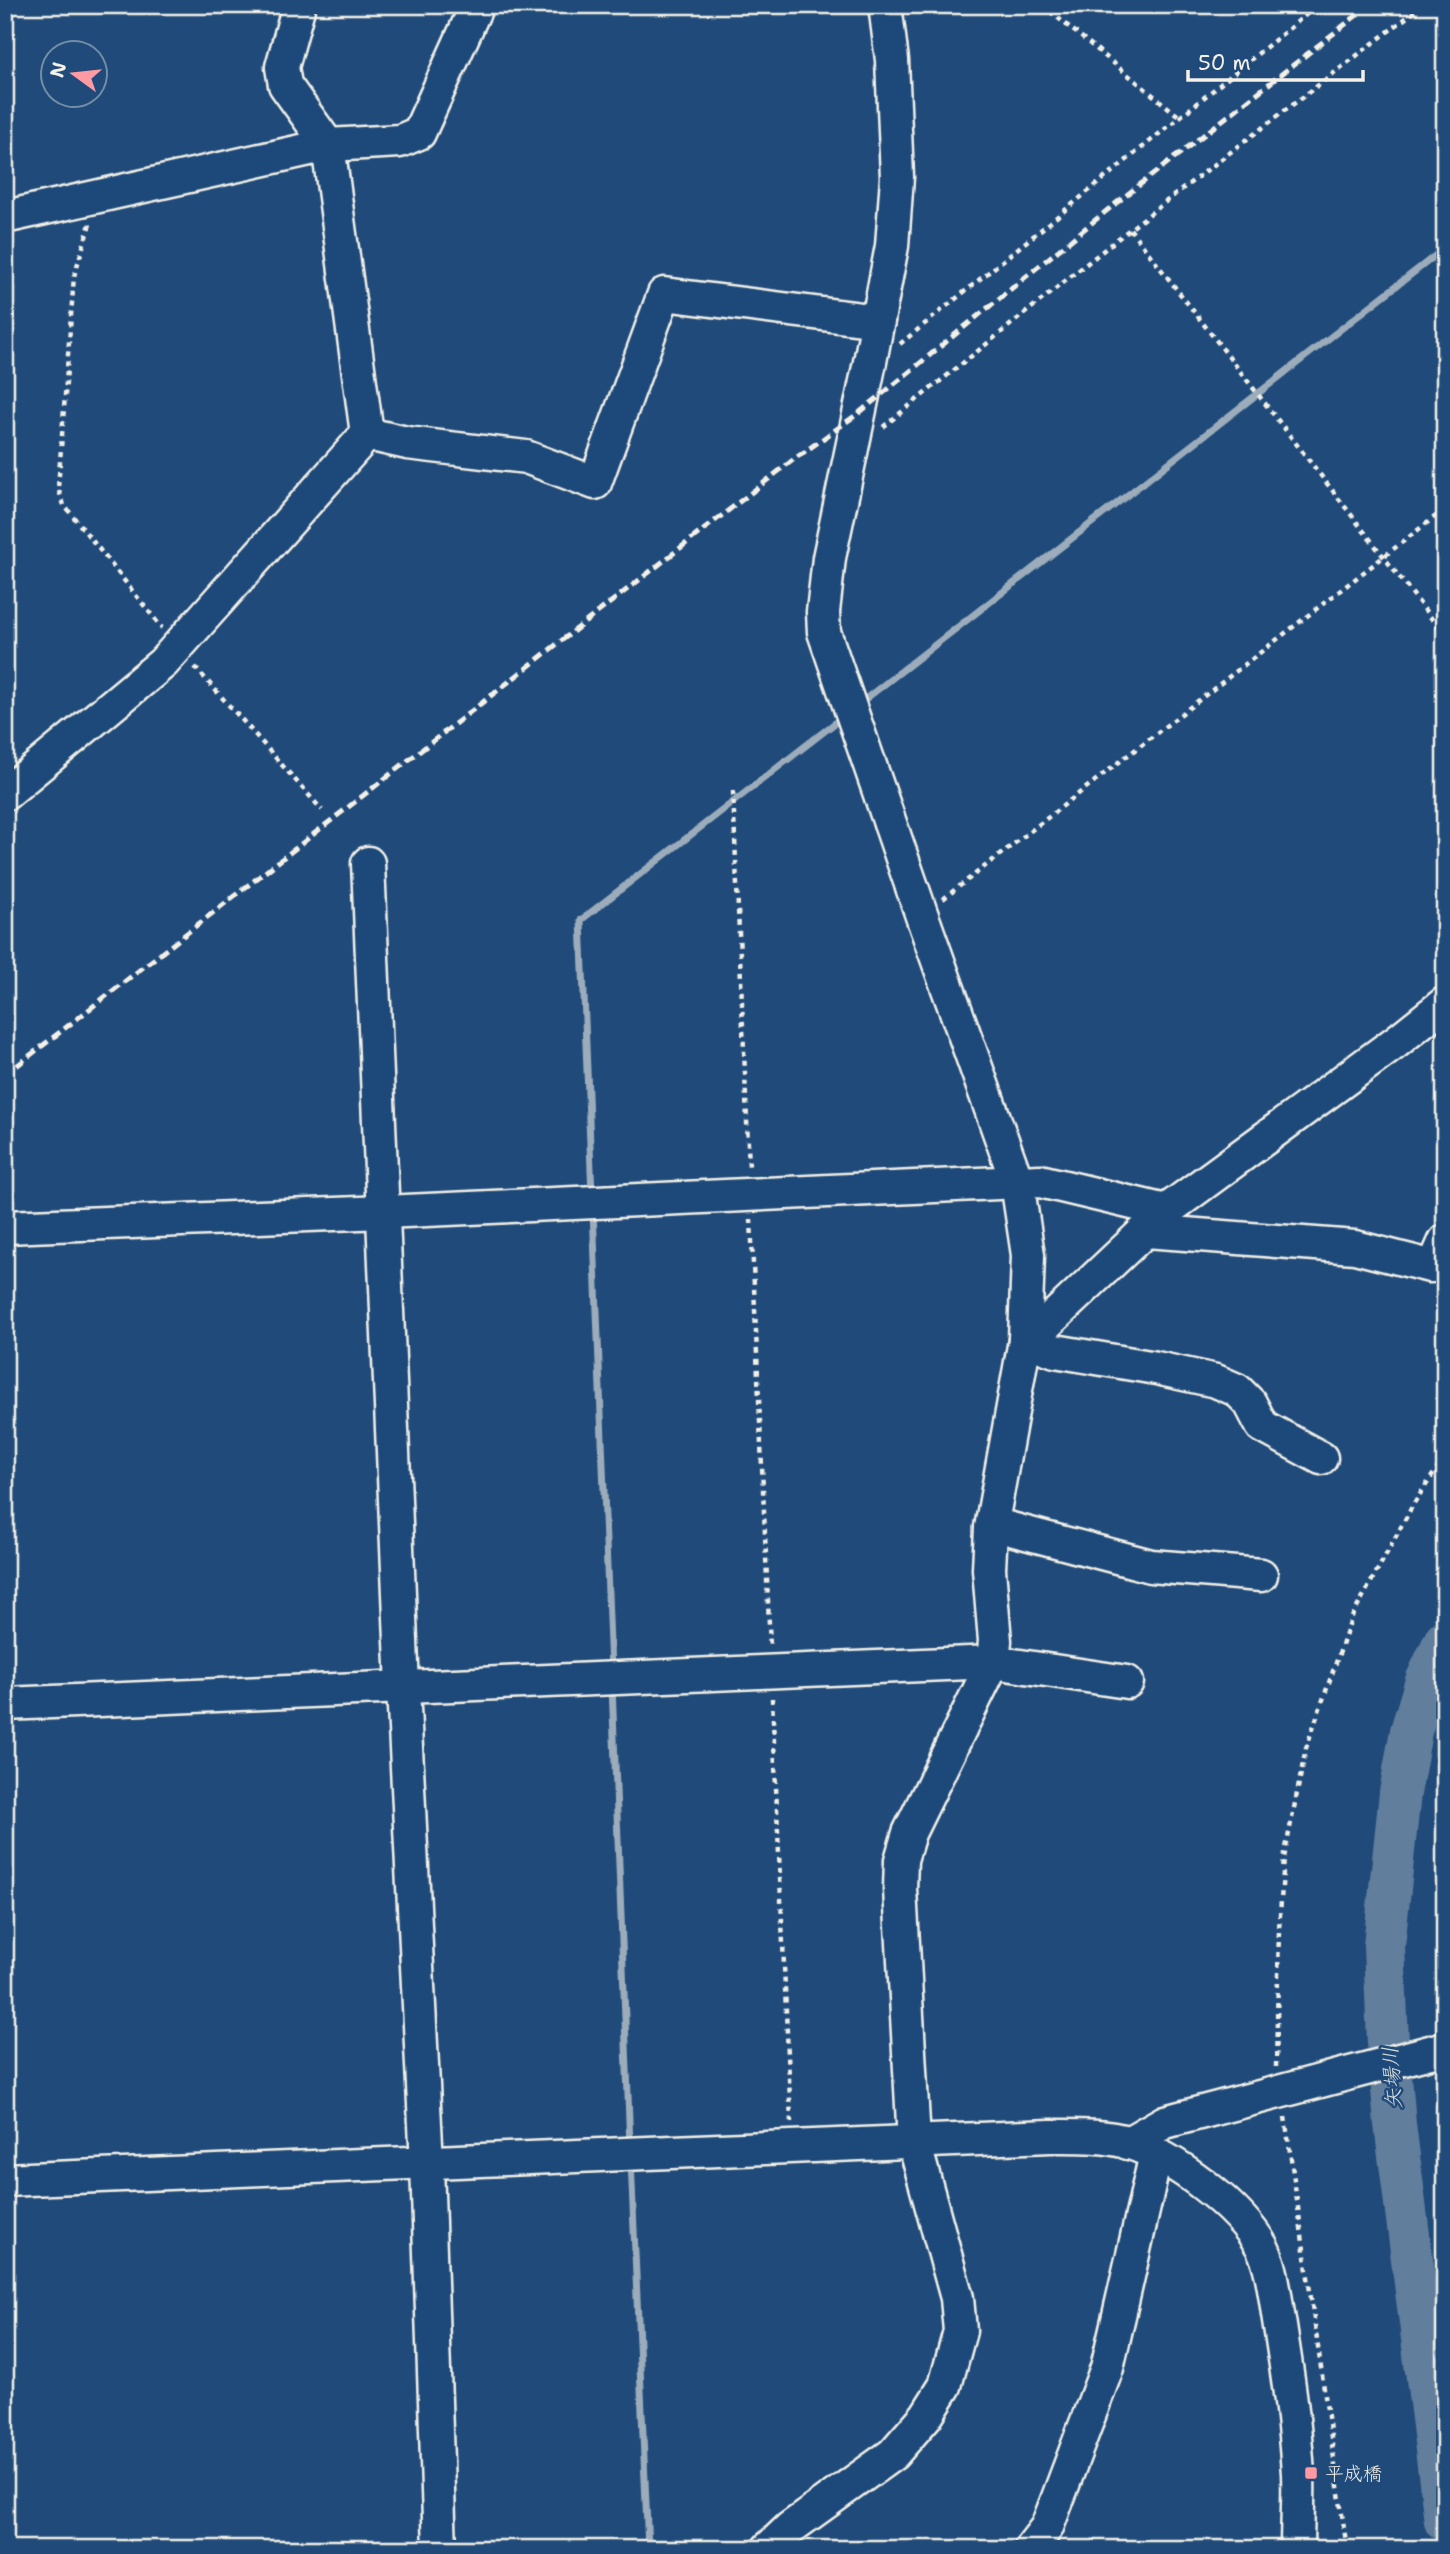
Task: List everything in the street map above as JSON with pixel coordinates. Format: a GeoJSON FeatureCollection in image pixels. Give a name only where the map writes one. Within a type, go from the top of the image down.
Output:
{"type":"FeatureCollection","features":[{"type":"Feature","properties":{"kind":"street"},"geometry":{"type":"LineString","coordinates":[[5,794],[163,663],[367,434],[328,145],[285,85],[282,67],[299,5]]}},
{"type":"Feature","properties":{"kind":"street"},"geometry":{"type":"LineString","coordinates":[[5,217],[328,145],[400,141],[419,132],[477,5]]}},
{"type":"Feature","properties":{"kind":"street"},"geometry":{"type":"LineString","coordinates":[[768,2549],[790,2528],[893,2454],[926,2416],[945,2386],[960,2331],[957,2298],[914,2142],[900,1889],[901,1860],[909,1833],[993,1662],[995,1641],[989,1569],[991,1528],[1025,1340],[1028,1255],[1017,1182],[824,632],[825,584],[892,246],[897,177],[892,60],[885,5]]}},
{"type":"Feature","properties":{"kind":"street"},"geometry":{"type":"LineString","coordinates":[[367,434],[407,443],[526,457],[596,483],[664,294],[878,321]]}},
{"type":"Feature","properties":{"kind":"street"},"geometry":{"type":"LineString","coordinates":[[368,863],[426,2164],[440,2549]]}},
{"type":"Feature","properties":{"kind":"street"},"geometry":{"type":"LineString","coordinates":[[1025,1340],[1044,1326],[1156,1221],[1445,1003]]}},
{"type":"Feature","properties":{"kind":"street"},"geometry":{"type":"LineString","coordinates":[[5,1227],[1040,1181],[1156,1221],[1355,1247],[1430,1266],[1445,1241]]}},
{"type":"Feature","properties":{"kind":"street"},"geometry":{"type":"LineString","coordinates":[[1025,1340],[1055,1351],[1216,1381],[1237,1390],[1250,1403],[1262,1426],[1321,1458]]}},
{"type":"Feature","properties":{"kind":"street"},"geometry":{"type":"LineString","coordinates":[[991,1528],[1007,1528],[1151,1566],[1261,1575]]}},
{"type":"Feature","properties":{"kind":"street"},"geometry":{"type":"LineString","coordinates":[[5,1704],[993,1662],[1126,1682]]}},
{"type":"Feature","properties":{"kind":"street"},"geometry":{"type":"LineString","coordinates":[[1031,2549],[1047,2527],[1107,2368],[1142,2148],[1166,2122],[1445,2048]]}},
{"type":"Feature","properties":{"kind":"street"},"geometry":{"type":"LineString","coordinates":[[5,2180],[1050,2136],[1085,2136],[1142,2148],[1209,2189],[1243,2220],[1263,2249],[1272,2280],[1292,2400],[1298,2477],[1297,2549]]}},
{"type":"Feature","properties":{"kind":"path"},"geometry":{"type":"LineString","coordinates":[[1042,5],[1180,117]]}},
{"type":"Feature","properties":{"kind":"path"},"geometry":{"type":"LineString","coordinates":[[868,370],[1318,5]]}},
{"type":"Feature","properties":{"kind":"path"},"geometry":{"type":"LineString","coordinates":[[854,439],[866,441],[1130,229],[1423,5]]}},
{"type":"Feature","properties":{"kind":"path"},"geometry":{"type":"LineString","coordinates":[[99,196],[74,276],[58,488],[64,505],[177,647],[322,810]]}},
{"type":"Feature","properties":{"kind":"path"},"geometry":{"type":"LineString","coordinates":[[1130,229],[1445,636]]}},
{"type":"Feature","properties":{"kind":"path"},"geometry":{"type":"LineString","coordinates":[[922,916],[1445,509]]}},
{"type":"Feature","properties":{"kind":"path"},"geometry":{"type":"LineString","coordinates":[[733,790],[792,2148]]}},
{"type":"Feature","properties":{"kind":"path"},"geometry":{"type":"LineString","coordinates":[[1275,2055],[1284,1858],[1306,1748],[1352,1617],[1414,1503],[1445,1458]]}},
{"type":"Feature","properties":{"kind":"path"},"geometry":{"type":"LineString","coordinates":[[1288,2129],[1347,2549]]}},
{"type":"Feature","properties":{"kind":"waterway"},"geometry":{"type":"LineString","coordinates":[[859,704],[1445,248]]}},
{"type":"Feature","properties":{"kind":"waterway"},"geometry":{"type":"LineString","coordinates":[[592,1195],[581,920],[844,716]]}},
{"type":"Feature","properties":{"kind":"waterway"},"geometry":{"type":"LineString","coordinates":[[593,1210],[611,1670]]}},
{"type":"Feature","properties":{"kind":"waterway","name":"矢場川"},"geometry":{"type":"LineString","coordinates":[[1445,1640],[1426,1681],[1411,1731],[1400,1793],[1384,1946],[1395,2124],[1445,2521]]}},
{"type":"Feature","properties":{"kind":"waterway"},"geometry":{"type":"LineString","coordinates":[[612,1686],[630,2146]]}},
{"type":"Feature","properties":{"kind":"waterway"},"geometry":{"type":"LineString","coordinates":[[631,2161],[648,2549]]}},
{"type":"Feature","properties":{"kind":"railway"},"geometry":{"type":"LineString","coordinates":[[5,1075],[793,460],[859,413],[1110,208],[1370,5]]}},
{"type":"Feature","properties":{"kind":"place","name":"平成橋"},"geometry":{"type":"Point","coordinates":[1311,2473]}}]}
